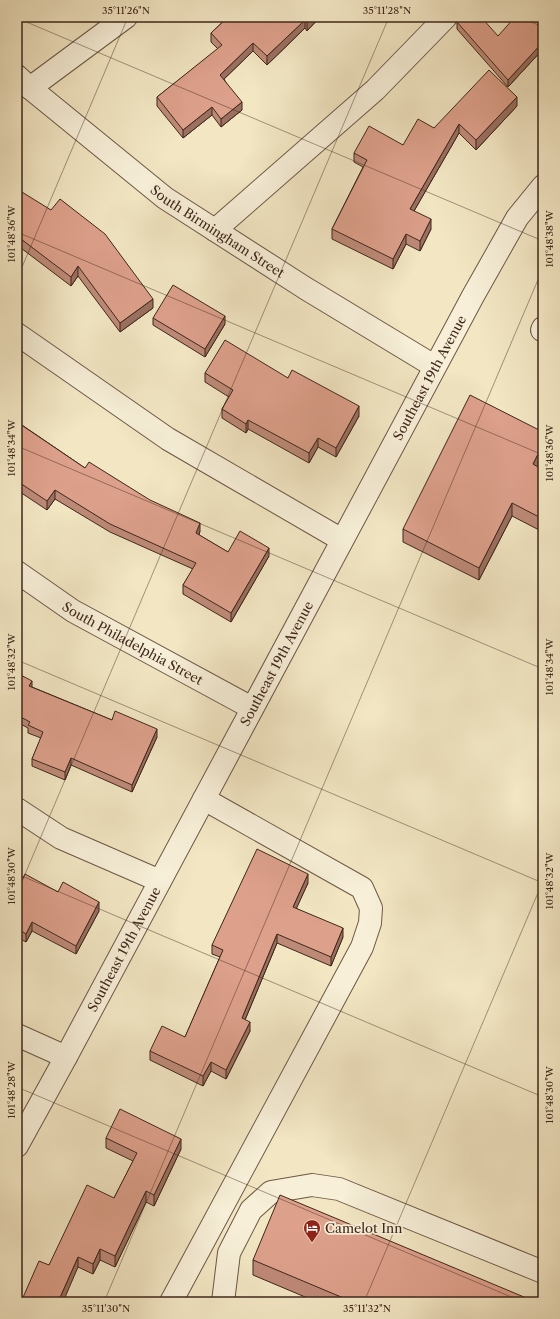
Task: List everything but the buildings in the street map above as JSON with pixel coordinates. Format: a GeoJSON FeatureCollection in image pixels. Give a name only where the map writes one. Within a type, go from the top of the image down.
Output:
{"type":"FeatureCollection","features":[{"type":"Feature","properties":{"kind":"street"},"geometry":{"type":"LineString","coordinates":[[24,82],[126,17]]}},
{"type":"Feature","properties":{"kind":"street"},"geometry":{"type":"LineString","coordinates":[[215,230],[375,90],[446,17]]}},
{"type":"Feature","properties":{"kind":"street","name":"South Birmingham Street"},"geometry":{"type":"LineString","coordinates":[[24,82],[165,198],[305,288],[434,366]]}},
{"type":"Feature","properties":{"kind":"street","name":"Southeast 19th Avenue"},"geometry":{"type":"LineString","coordinates":[[17,1146],[160,882],[434,366],[517,218],[543,186]]}},
{"type":"Feature","properties":{"kind":"street"},"geometry":{"type":"LineString","coordinates":[[17,334],[168,439],[342,540]]}},
{"type":"Feature","properties":{"kind":"street","name":"South Philadelphia Street"},"geometry":{"type":"LineString","coordinates":[[17,572],[73,611],[252,708]]}},
{"type":"Feature","properties":{"kind":"street"},"geometry":{"type":"LineString","coordinates":[[171,1302],[362,947],[370,923],[371,908],[362,888],[204,799]]}},
{"type":"Feature","properties":{"kind":"street"},"geometry":{"type":"LineString","coordinates":[[17,809],[61,838],[160,882]]}},
{"type":"Feature","properties":{"kind":"street"},"geometry":{"type":"LineString","coordinates":[[17,1035],[66,1057]]}},
{"type":"Feature","properties":{"kind":"street"},"geometry":{"type":"LineString","coordinates":[[223,1302],[229,1253],[251,1210],[271,1192],[312,1185],[339,1189],[543,1272]]}},
{"type":"Feature","properties":{"kind":"place","name":"Camelot Inn"},"geometry":{"type":"Point","coordinates":[312,1243]}}]}
